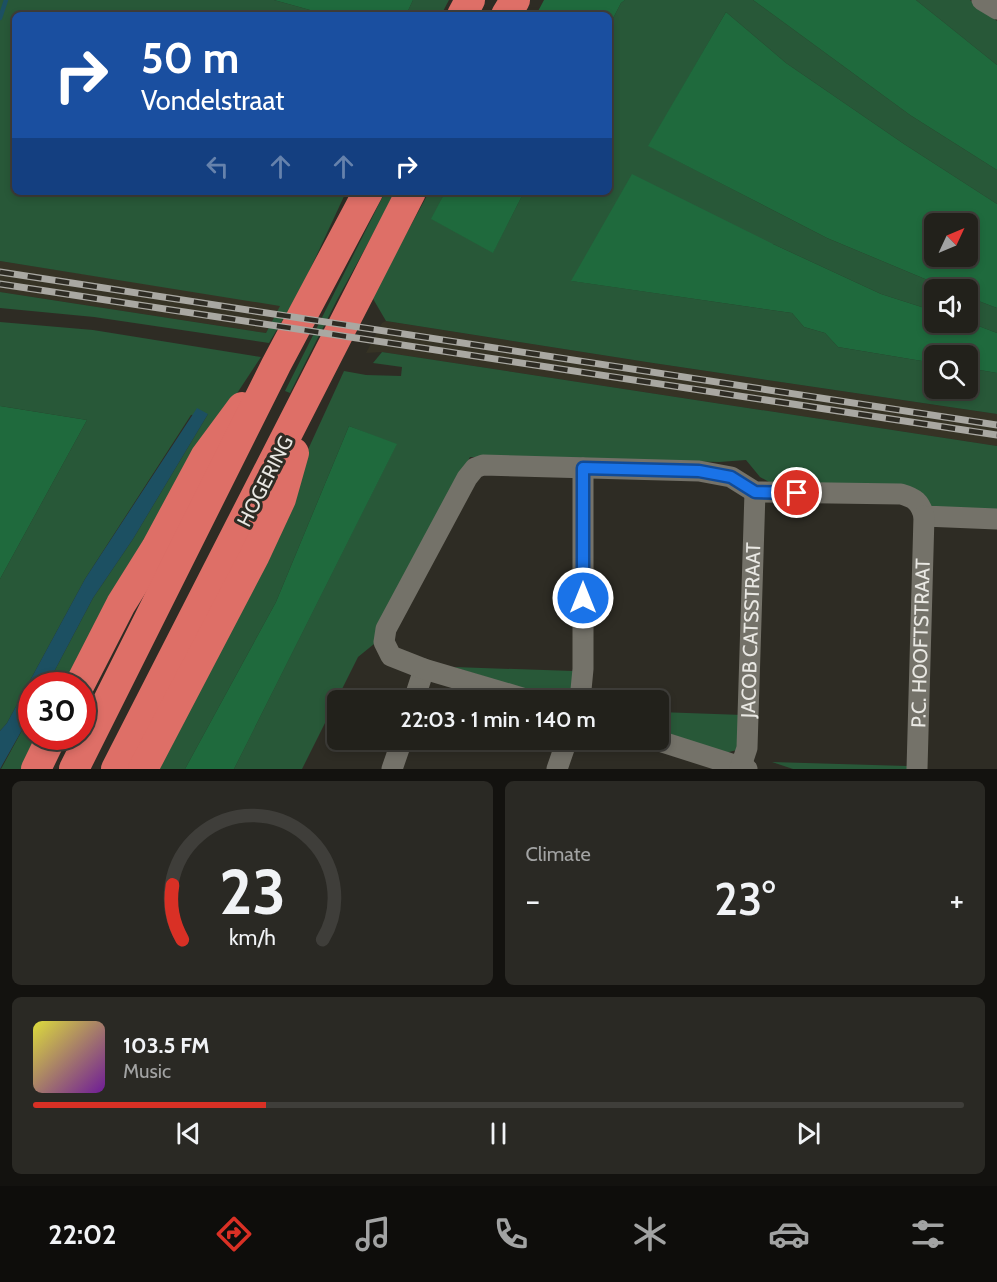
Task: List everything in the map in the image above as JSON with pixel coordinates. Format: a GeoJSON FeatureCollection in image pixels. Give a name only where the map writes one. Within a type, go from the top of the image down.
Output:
{"type":"FeatureCollection","features":[{"type":"Feature","properties":{"kind":"highway","name":"HOGERING"},"geometry":{"type":"LineString","coordinates":[[74,769],[276,365],[366,195]]}},
{"type":"Feature","properties":{"kind":"highway","name":"HOGERING"},"geometry":{"type":"LineString","coordinates":[[116,769],[409,195]]}},
{"type":"Feature","properties":{"kind":"highway"},"geometry":{"type":"LineString","coordinates":[[86,672],[121,604],[156,548],[206,457],[219,436],[276,365]]}},
{"type":"Feature","properties":{"kind":"highway"},"geometry":{"type":"LineString","coordinates":[[143,769],[255,555],[280,499],[313,386]]}},
{"type":"Feature","properties":{"kind":"highway"},"geometry":{"type":"LineString","coordinates":[[36,769],[45,750]]}},
{"type":"Feature","properties":{"kind":"street"},"geometry":{"type":"LineString","coordinates":[[982,0],[997,9]]}},
{"type":"Feature","properties":{"kind":"street"},"geometry":{"type":"LineString","coordinates":[[495,690],[424,669],[391,656],[384,642],[386,629],[467,478],[475,468],[483,465],[699,471],[731,477],[755,492],[901,494],[913,497],[921,505],[924,516],[997,519]]}},
{"type":"Feature","properties":{"kind":"street"},"geometry":{"type":"LineString","coordinates":[[581,690],[583,669],[583,468]]}},
{"type":"Feature","properties":{"kind":"street","name":"JACOB CATSSTRAAT"},"geometry":{"type":"LineString","coordinates":[[742,768],[747,748],[755,492]]}},
{"type":"Feature","properties":{"kind":"street","name":"P.C. HOOFTSTRAAT"},"geometry":{"type":"LineString","coordinates":[[917,769],[924,516]]}},
{"type":"Feature","properties":{"kind":"street"},"geometry":{"type":"LineString","coordinates":[[417,690],[424,669]]}},
{"type":"Feature","properties":{"kind":"street"},"geometry":{"type":"LineString","coordinates":[[669,744],[742,768]]}},
{"type":"Feature","properties":{"kind":"street"},"geometry":{"type":"LineString","coordinates":[[393,769],[399,750]]}},
{"type":"Feature","properties":{"kind":"street"},"geometry":{"type":"LineString","coordinates":[[557,769],[564,750]]}},
{"type":"Feature","properties":{"kind":"shaded area"},"geometry":{"type":"Polygon","coordinates":[[[0,261],[281,305],[266,333],[0,292],[0,261]]]}},
{"type":"Feature","properties":{"kind":"shaded area"},"geometry":{"type":"Polygon","coordinates":[[[386,321],[997,414],[997,446],[382,352],[366,353],[382,323],[386,321]]]}},
{"type":"Feature","properties":{"kind":"green space"},"geometry":{"type":"Polygon","coordinates":[[[0,0],[274,0],[317,12],[12,12],[12,195],[345,195],[301,289],[269,343],[94,317],[0,308],[0,292],[266,333],[280,306],[0,261],[0,0]]]}},
{"type":"Feature","properties":{"kind":"green space"},"geometry":{"type":"Polygon","coordinates":[[[274,0],[413,0],[407,12],[317,12],[274,0]]]}},
{"type":"Feature","properties":{"kind":"green space"},"geometry":{"type":"Polygon","coordinates":[[[413,0],[449,0],[443,12],[407,12],[413,0]]]}},
{"type":"Feature","properties":{"kind":"green space"},"geometry":{"type":"Polygon","coordinates":[[[544,0],[625,0],[612,20],[612,12],[538,12],[544,0]]]}},
{"type":"Feature","properties":{"kind":"green space"},"geometry":{"type":"Polygon","coordinates":[[[625,0],[753,0],[910,115],[997,170],[997,204],[786,63],[726,12],[649,146],[827,238],[925,279],[924,308],[881,294],[773,244],[572,281],[792,313],[804,327],[825,333],[838,347],[924,361],[924,399],[978,399],[978,370],[997,373],[997,414],[386,321],[372,297],[427,195],[444,195],[432,219],[493,252],[522,195],[612,195],[612,20],[625,0]]]}},
{"type":"Feature","properties":{"kind":"green space"},"geometry":{"type":"Polygon","coordinates":[[[753,0],[916,0],[997,65],[997,170],[910,115],[753,0]]]}},
{"type":"Feature","properties":{"kind":"green space"},"geometry":{"type":"Polygon","coordinates":[[[916,0],[970,0],[997,21],[997,65],[916,0]]]}},
{"type":"Feature","properties":{"kind":"green space"},"geometry":{"type":"Polygon","coordinates":[[[726,12],[786,63],[997,204],[997,308],[978,301],[978,279],[925,279],[827,238],[648,146],[726,12]]]}},
{"type":"Feature","properties":{"kind":"green space"},"geometry":{"type":"Polygon","coordinates":[[[632,174],[773,244],[881,294],[924,308],[924,333],[978,333],[978,326],[997,333],[997,373],[978,370],[978,345],[924,345],[924,361],[838,347],[825,333],[804,327],[792,313],[571,281],[632,174]]]}},
{"type":"Feature","properties":{"kind":"green space"},"geometry":{"type":"Polygon","coordinates":[[[383,195],[394,195],[338,298],[290,393],[285,391],[383,195]]]}},
{"type":"Feature","properties":{"kind":"green space"},"geometry":{"type":"Polygon","coordinates":[[[443,195],[522,195],[493,253],[431,219],[443,195]]]}},
{"type":"Feature","properties":{"kind":"green space"},"geometry":{"type":"Polygon","coordinates":[[[978,301],[997,308],[997,333],[978,326],[978,301]]]}},
{"type":"Feature","properties":{"kind":"green space"},"geometry":{"type":"Polygon","coordinates":[[[0,322],[93,330],[261,357],[228,407],[77,672],[54,672],[93,598],[133,539],[208,414],[191,415],[85,579],[35,672],[18,672],[18,703],[0,731],[0,579],[87,420],[0,406],[0,322]]]}},
{"type":"Feature","properties":{"kind":"green space"},"geometry":{"type":"Polygon","coordinates":[[[382,352],[997,446],[997,513],[933,511],[922,497],[778,487],[760,477],[746,460],[719,462],[470,457],[374,644],[358,657],[342,690],[327,690],[327,719],[302,769],[234,769],[396,445],[349,426],[276,602],[185,769],[151,769],[300,467],[344,371],[366,375],[401,376],[402,367],[373,363],[382,352]]]}},
{"type":"Feature","properties":{"kind":"green space"},"geometry":{"type":"Polygon","coordinates":[[[0,406],[87,420],[0,579],[0,406]]]}},
{"type":"Feature","properties":{"kind":"green space"},"geometry":{"type":"Polygon","coordinates":[[[349,426],[397,444],[234,769],[185,769],[276,602],[349,426]]]}},
{"type":"Feature","properties":{"kind":"green space"},"geometry":{"type":"Polygon","coordinates":[[[454,667],[573,671],[574,690],[528,690],[454,667]]]}},
{"type":"Feature","properties":{"kind":"green space"},"geometry":{"type":"Polygon","coordinates":[[[669,712],[743,715],[737,750],[725,753],[669,734],[669,712]]]}},
{"type":"Feature","properties":{"kind":"green space"},"geometry":{"type":"Polygon","coordinates":[[[18,738],[18,750],[37,750],[27,769],[1,769],[18,738]]]}},
{"type":"Feature","properties":{"kind":"green space"},"geometry":{"type":"Polygon","coordinates":[[[772,762],[907,766],[907,769],[793,769],[772,762]]]}},
{"type":"Feature","properties":{"kind":"water"},"geometry":{"type":"Polygon","coordinates":[[[197,408],[208,414],[133,539],[93,598],[54,672],[35,672],[85,579],[197,408]]]}},
{"type":"Feature","properties":{"kind":"water"},"geometry":{"type":"Polygon","coordinates":[[[18,703],[18,737],[0,769],[0,731],[18,703]]]}},
{"type":"Feature","properties":{"kind":"waterway"},"geometry":{"type":"LineString","coordinates":[[0,18],[6,0]]}},
{"type":"Feature","properties":{"kind":"railway"},"geometry":{"type":"LineString","coordinates":[[0,272],[997,425]]}},
{"type":"Feature","properties":{"kind":"railway"},"geometry":{"type":"LineString","coordinates":[[0,284],[997,435]]}},
{"type":"Feature","properties":{"kind":"route"},"geometry":{"type":"LineString","coordinates":[[583,598],[583,468],[699,471],[731,477],[755,492],[797,493]]}}]}
